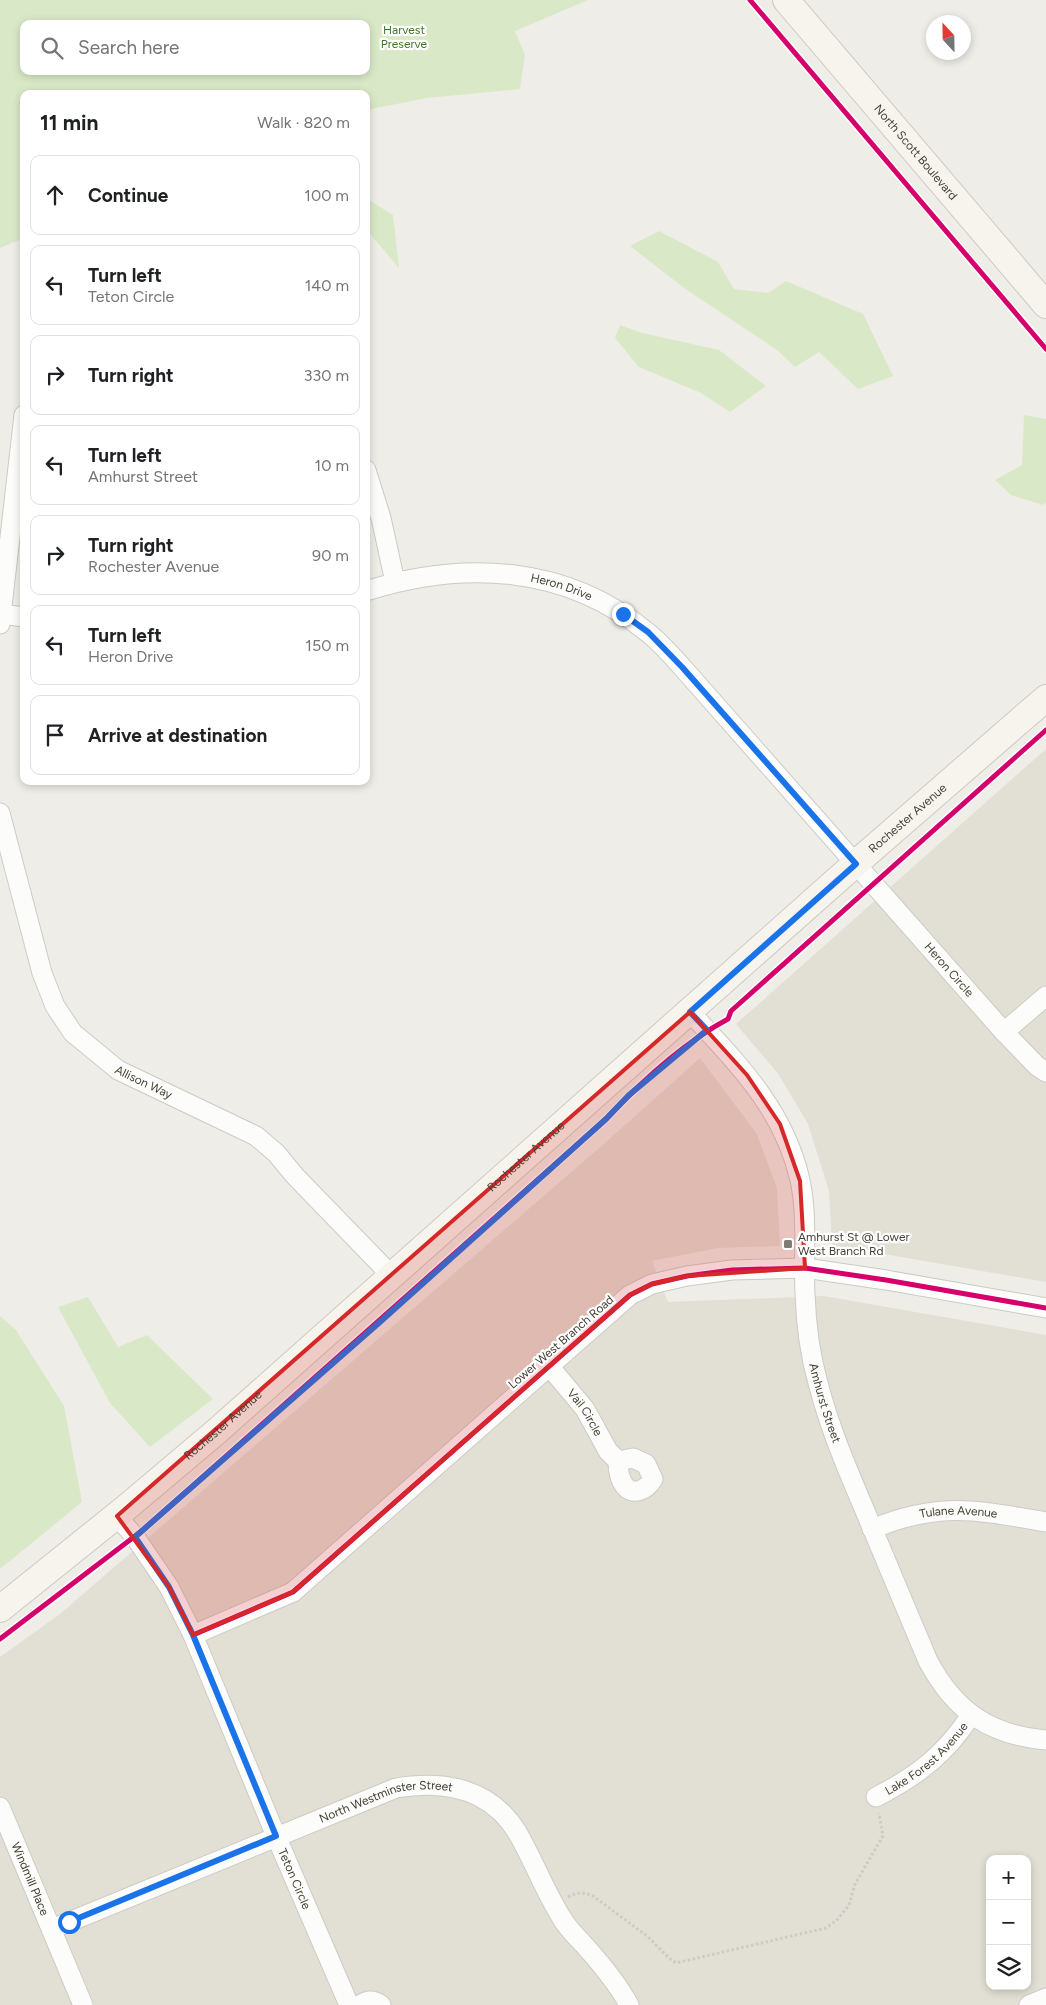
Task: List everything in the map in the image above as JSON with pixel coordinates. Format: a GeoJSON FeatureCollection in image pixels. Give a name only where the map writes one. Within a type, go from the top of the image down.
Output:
{"type":"FeatureCollection","features":[{"type":"Feature","properties":{"kind":"main road","name":"North Scott Boulevard"},"geometry":{"type":"LineString","coordinates":[[786,0],[1046,305]]}},
{"type":"Feature","properties":{"kind":"main road","name":"Rochester Avenue"},"geometry":{"type":"LineString","coordinates":[[0,1609],[117,1516],[217,1431],[1046,698]]}},
{"type":"Feature","properties":{"kind":"street"},"geometry":{"type":"LineString","coordinates":[[20,449],[0,617],[20,617]]}},
{"type":"Feature","properties":{"kind":"street"},"geometry":{"type":"LineString","coordinates":[[370,483],[381,518],[395,582]]}},
{"type":"Feature","properties":{"kind":"street","name":"Heron Drive"},"geometry":{"type":"LineString","coordinates":[[370,590],[395,582],[435,574],[478,572],[518,574],[558,583],[596,599],[623,614],[648,632],[682,667],[856,864]]}},
{"type":"Feature","properties":{"kind":"street","name":"Allison Way"},"geometry":{"type":"LineString","coordinates":[[0,813],[42,973],[55,1006],[73,1033],[118,1070],[256,1136],[276,1153],[295,1176],[392,1276]]}},
{"type":"Feature","properties":{"kind":"street","name":"Heron Circle"},"geometry":{"type":"LineString","coordinates":[[856,864],[1004,1032],[1037,1066],[1046,1072]]}},
{"type":"Feature","properties":{"kind":"street"},"geometry":{"type":"LineString","coordinates":[[1004,1032],[1046,996]]}},
{"type":"Feature","properties":{"kind":"street","name":"Amhurst Street"},"geometry":{"type":"LineString","coordinates":[[690,1012],[763,1095],[780,1124],[790,1148],[800,1180],[803,1203],[808,1326],[817,1381],[833,1435],[928,1661],[939,1681],[971,1715],[1003,1732],[1025,1738],[1046,1740]]}},
{"type":"Feature","properties":{"kind":"street","name":"Lower West Branch Road"},"geometry":{"type":"LineString","coordinates":[[193,1635],[293,1592],[630,1295],[652,1284],[687,1276],[732,1270],[805,1268],[1046,1308]]}},
{"type":"Feature","properties":{"kind":"street","name":"Vail Circle"},"geometry":{"type":"LineString","coordinates":[[549,1366],[586,1409],[608,1451],[618,1461]]}},
{"type":"Feature","properties":{"kind":"street","name":"Tulane Avenue"},"geometry":{"type":"LineString","coordinates":[[872,1529],[897,1519],[929,1511],[956,1509],[982,1511],[1046,1522]]}},
{"type":"Feature","properties":{"kind":"street","name":"Teton Circle"},"geometry":{"type":"LineString","coordinates":[[117,1516],[135,1537],[169,1587],[193,1635],[276,1836],[349,2005]]}},
{"type":"Feature","properties":{"kind":"street","name":"Lake Forest Avenue"},"geometry":{"type":"LineString","coordinates":[[877,1805],[904,1782],[925,1768],[947,1746],[971,1715]]}},
{"type":"Feature","properties":{"kind":"street","name":"North Westminster Street"},"geometry":{"type":"LineString","coordinates":[[52,1930],[396,1788],[420,1784],[445,1785],[477,1795],[501,1812],[516,1832],[548,1895],[565,1923],[621,1990],[629,2005]]}},
{"type":"Feature","properties":{"kind":"street","name":"Windmill Place"},"geometry":{"type":"LineString","coordinates":[[0,1807],[6,1835],[52,1930],[83,2005]]}},
{"type":"Feature","properties":{"kind":"street"},"geometry":{"type":"LineString","coordinates":[[1029,2005],[1046,1998]]}},
{"type":"Feature","properties":{"kind":"street"},"geometry":{"type":"LineString","coordinates":[[360,2005],[374,2001],[381,2005]]}},
{"type":"Feature","properties":{"kind":"path"},"geometry":{"type":"LineString","coordinates":[[568,1898],[577,1893],[584,1892],[593,1896],[647,1936],[670,1959],[676,1962],[826,1928],[838,1920],[850,1905],[855,1884],[883,1836],[877,1805]]}},
{"type":"Feature","properties":{"kind":"highlighted area"},"geometry":{"type":"Polygon","coordinates":[[[690,1012],[747,1075],[780,1124],[800,1181],[805,1268],[687,1276],[652,1284],[630,1295],[293,1592],[193,1635],[169,1587],[117,1516],[690,1012]]]}},
{"type":"Feature","properties":{"kind":"shaded area"},"geometry":{"type":"Polygon","coordinates":[[[1046,749],[1046,1282],[832,1245],[829,1191],[808,1124],[779,1075],[736,1024],[1046,749]]]}},
{"type":"Feature","properties":{"kind":"shaded area"},"geometry":{"type":"Polygon","coordinates":[[[700,1058],[757,1134],[777,1188],[780,1246],[718,1248],[652,1261],[668,1302],[824,1296],[1046,1335],[1046,2005],[0,2005],[0,1657],[60,1614],[606,1142],[700,1058]]]}},
{"type":"Feature","properties":{"kind":"green space","name":"Harvest Preserve"},"geometry":{"type":"Polygon","coordinates":[[[0,0],[588,0],[515,31],[525,55],[520,89],[427,98],[370,109],[370,90],[20,90],[20,240],[0,248],[0,0]]]}},
{"type":"Feature","properties":{"kind":"green space"},"geometry":{"type":"Polygon","coordinates":[[[370,201],[393,215],[399,268],[370,234],[370,201]]]}},
{"type":"Feature","properties":{"kind":"green space"},"geometry":{"type":"Polygon","coordinates":[[[659,231],[718,262],[734,289],[768,293],[786,281],[863,314],[893,376],[858,389],[819,352],[795,367],[777,350],[684,288],[630,246],[659,231]]]}},
{"type":"Feature","properties":{"kind":"green space"},"geometry":{"type":"Polygon","coordinates":[[[620,325],[642,333],[719,350],[766,386],[730,412],[701,393],[639,367],[615,338],[620,325]]]}},
{"type":"Feature","properties":{"kind":"green space"},"geometry":{"type":"Polygon","coordinates":[[[1024,415],[1046,419],[1046,503],[1043,505],[1011,495],[995,480],[1022,465],[1024,415]]]}},
{"type":"Feature","properties":{"kind":"green space"},"geometry":{"type":"Polygon","coordinates":[[[88,1297],[118,1347],[147,1335],[213,1399],[150,1447],[110,1403],[58,1307],[88,1297]]]}},
{"type":"Feature","properties":{"kind":"green space"},"geometry":{"type":"Polygon","coordinates":[[[0,1316],[16,1330],[64,1406],[82,1502],[0,1569],[0,1316]]]}},
{"type":"Feature","properties":{"kind":"cycle path"},"geometry":{"type":"LineString","coordinates":[[750,0],[1046,349]]}},
{"type":"Feature","properties":{"kind":"cycle path"},"geometry":{"type":"LineString","coordinates":[[0,1639],[143,1530],[606,1119],[633,1091],[679,1051],[728,1019],[731,1011],[1046,730]]}},
{"type":"Feature","properties":{"kind":"cycle path"},"geometry":{"type":"LineString","coordinates":[[193,1635],[293,1592],[630,1295],[652,1284],[687,1276],[732,1270],[805,1268],[1046,1308]]}},
{"type":"Feature","properties":{"kind":"place","name":"Amhurst St @ Lower West Branch Rd"},"geometry":{"type":"Point","coordinates":[788,1244]}},
{"type":"Feature","properties":{"kind":"route"},"geometry":{"type":"LineString","coordinates":[[69,1922],[276,1836],[193,1635],[169,1587],[135,1537],[381,1321],[606,1119],[629,1095],[707,1030],[690,1012],[856,864],[682,667],[648,632],[623,614]]}}]}
